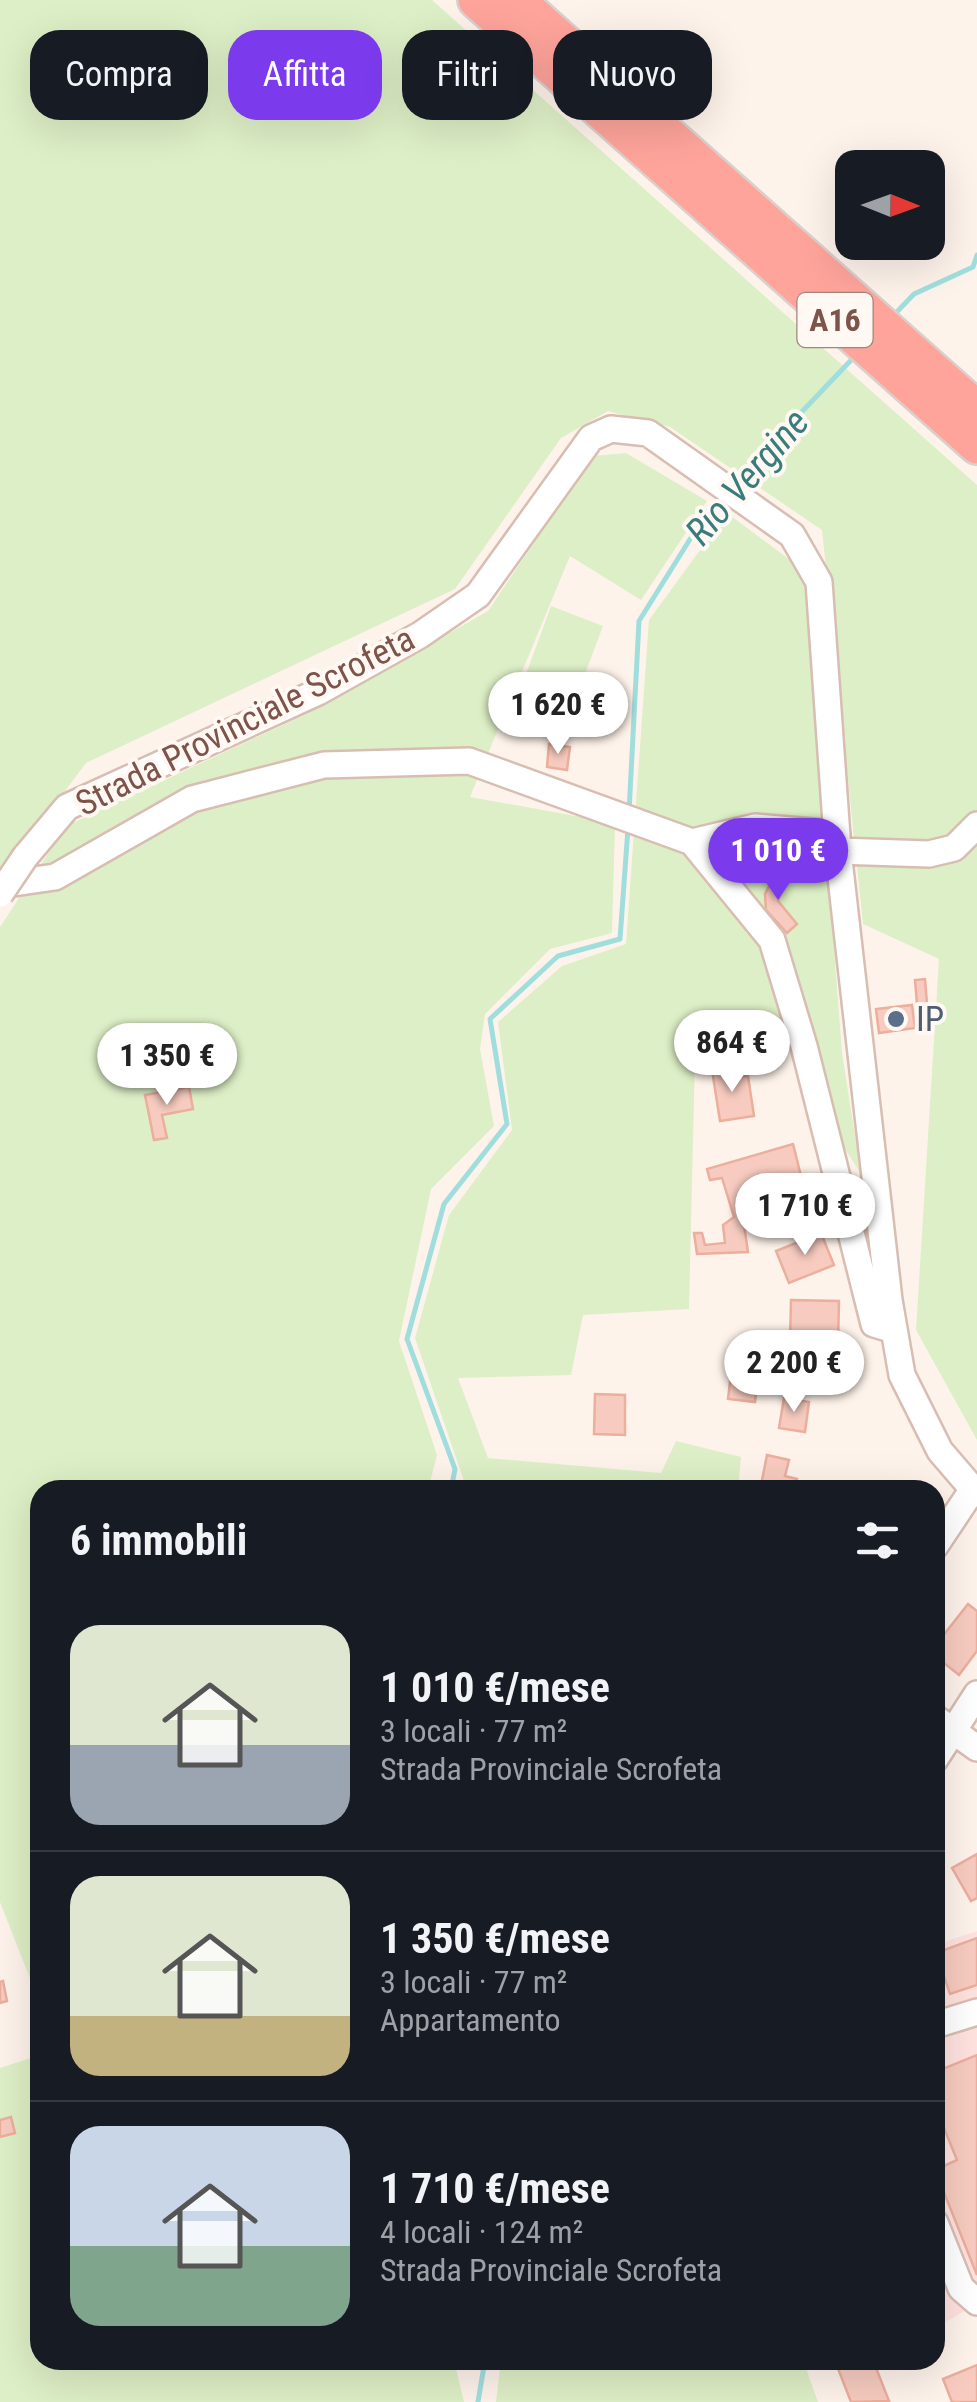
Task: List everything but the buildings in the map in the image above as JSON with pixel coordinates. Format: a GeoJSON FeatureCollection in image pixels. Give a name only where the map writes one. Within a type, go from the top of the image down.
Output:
{"type":"FeatureCollection","features":[{"type":"Feature","properties":{"kind":"highway","name":"A16"},"geometry":{"type":"LineString","coordinates":[[476,0],[977,409]]}},
{"type":"Feature","properties":{"kind":"highway","name":"A16"},"geometry":{"type":"LineString","coordinates":[[517,0],[702,184],[977,446]]}},
{"type":"Feature","properties":{"kind":"street","name":"Strada Provinciale Scrofeta"},"geometry":{"type":"LineString","coordinates":[[0,894],[24,857],[67,807],[318,692],[420,635],[478,595],[592,438],[611,429],[648,433],[792,535],[819,582],[837,842],[855,952],[894,1330],[902,1375],[940,1451],[975,1492]]}},
{"type":"Feature","properties":{"kind":"street"},"geometry":{"type":"LineString","coordinates":[[0,885],[55,878],[192,799],[324,764],[469,761],[692,842],[772,940],[809,1063],[874,1324],[894,1330]]}},
{"type":"Feature","properties":{"kind":"street"},"geometry":{"type":"LineString","coordinates":[[692,842],[756,826],[929,854],[954,848],[977,824]]}},
{"type":"Feature","properties":{"kind":"street"},"geometry":{"type":"LineString","coordinates":[[945,1532],[975,1492]]}},
{"type":"Feature","properties":{"kind":"street"},"geometry":{"type":"LineString","coordinates":[[945,1723],[977,1694]]}},
{"type":"Feature","properties":{"kind":"street"},"geometry":{"type":"LineString","coordinates":[[945,1726],[977,1748]]}},
{"type":"Feature","properties":{"kind":"street"},"geometry":{"type":"LineString","coordinates":[[945,2022],[977,2012]]}},
{"type":"Feature","properties":{"kind":"street"},"geometry":{"type":"LineString","coordinates":[[945,2247],[962,2288],[977,2302]]}},
{"type":"Feature","properties":{"kind":"shaded area"},"geometry":{"type":"Polygon","coordinates":[[[977,1931],[977,2304],[945,2322],[945,1942],[977,1931]]]}},
{"type":"Feature","properties":{"kind":"green space"},"geometry":{"type":"Polygon","coordinates":[[[0,0],[432,0],[466,30],[402,30],[402,120],[533,120],[533,90],[553,108],[553,120],[567,120],[977,485],[977,1440],[916,1330],[939,959],[863,924],[822,530],[670,427],[608,411],[561,438],[455,589],[86,763],[0,877],[0,0]]]}},
{"type":"Feature","properties":{"kind":"green space"},"geometry":{"type":"Polygon","coordinates":[[[626,453],[707,501],[641,600],[570,556],[470,797],[615,823],[612,933],[550,949],[485,1014],[480,1049],[494,1126],[431,1189],[399,1341],[437,1455],[431,1480],[30,1480],[30,1978],[0,1902],[0,927],[66,826],[313,711],[488,611],[592,456],[626,453]]]}},
{"type":"Feature","properties":{"kind":"green space"},"geometry":{"type":"Polygon","coordinates":[[[727,513],[790,560],[806,583],[842,1053],[861,1174],[843,1146],[793,1030],[695,1057],[689,1309],[583,1315],[571,1375],[458,1378],[488,1458],[661,1473],[676,1441],[741,1457],[739,1480],[464,1480],[415,1338],[449,1215],[512,1130],[498,1022],[562,966],[626,944],[649,620],[727,513]]]}},
{"type":"Feature","properties":{"kind":"green space"},"geometry":{"type":"Polygon","coordinates":[[[551,606],[603,626],[564,730],[513,710],[551,606]]]}},
{"type":"Feature","properties":{"kind":"green space"},"geometry":{"type":"Polygon","coordinates":[[[30,2058],[30,2370],[456,2370],[464,2402],[0,2402],[0,2068],[30,2058]]]}},
{"type":"Feature","properties":{"kind":"green space"},"geometry":{"type":"Polygon","coordinates":[[[500,2370],[807,2370],[818,2402],[496,2402],[500,2370]]]}},
{"type":"Feature","properties":{"kind":"waterway","name":"Rio Vergine"},"geometry":{"type":"LineString","coordinates":[[893,316],[914,294],[973,267],[977,255]]}},
{"type":"Feature","properties":{"kind":"waterway","name":"Rio Vergine"},"geometry":{"type":"LineString","coordinates":[[735,482],[855,356]]}},
{"type":"Feature","properties":{"kind":"waterway","name":"Rio Vergine"},"geometry":{"type":"LineString","coordinates":[[629,812],[639,621],[707,512],[724,494]]}},
{"type":"Feature","properties":{"kind":"waterway","name":"Rio Vergine"},"geometry":{"type":"LineString","coordinates":[[453,1480],[455,1469],[407,1339],[444,1204],[507,1124],[490,1019],[558,956],[620,939],[628,828]]}},
{"type":"Feature","properties":{"kind":"waterway","name":"Rio Vergine"},"geometry":{"type":"LineString","coordinates":[[478,2402],[483,2370]]}},
{"type":"Feature","properties":{"kind":"place","name":"IP"},"geometry":{"type":"Point","coordinates":[896,1019]}}]}
